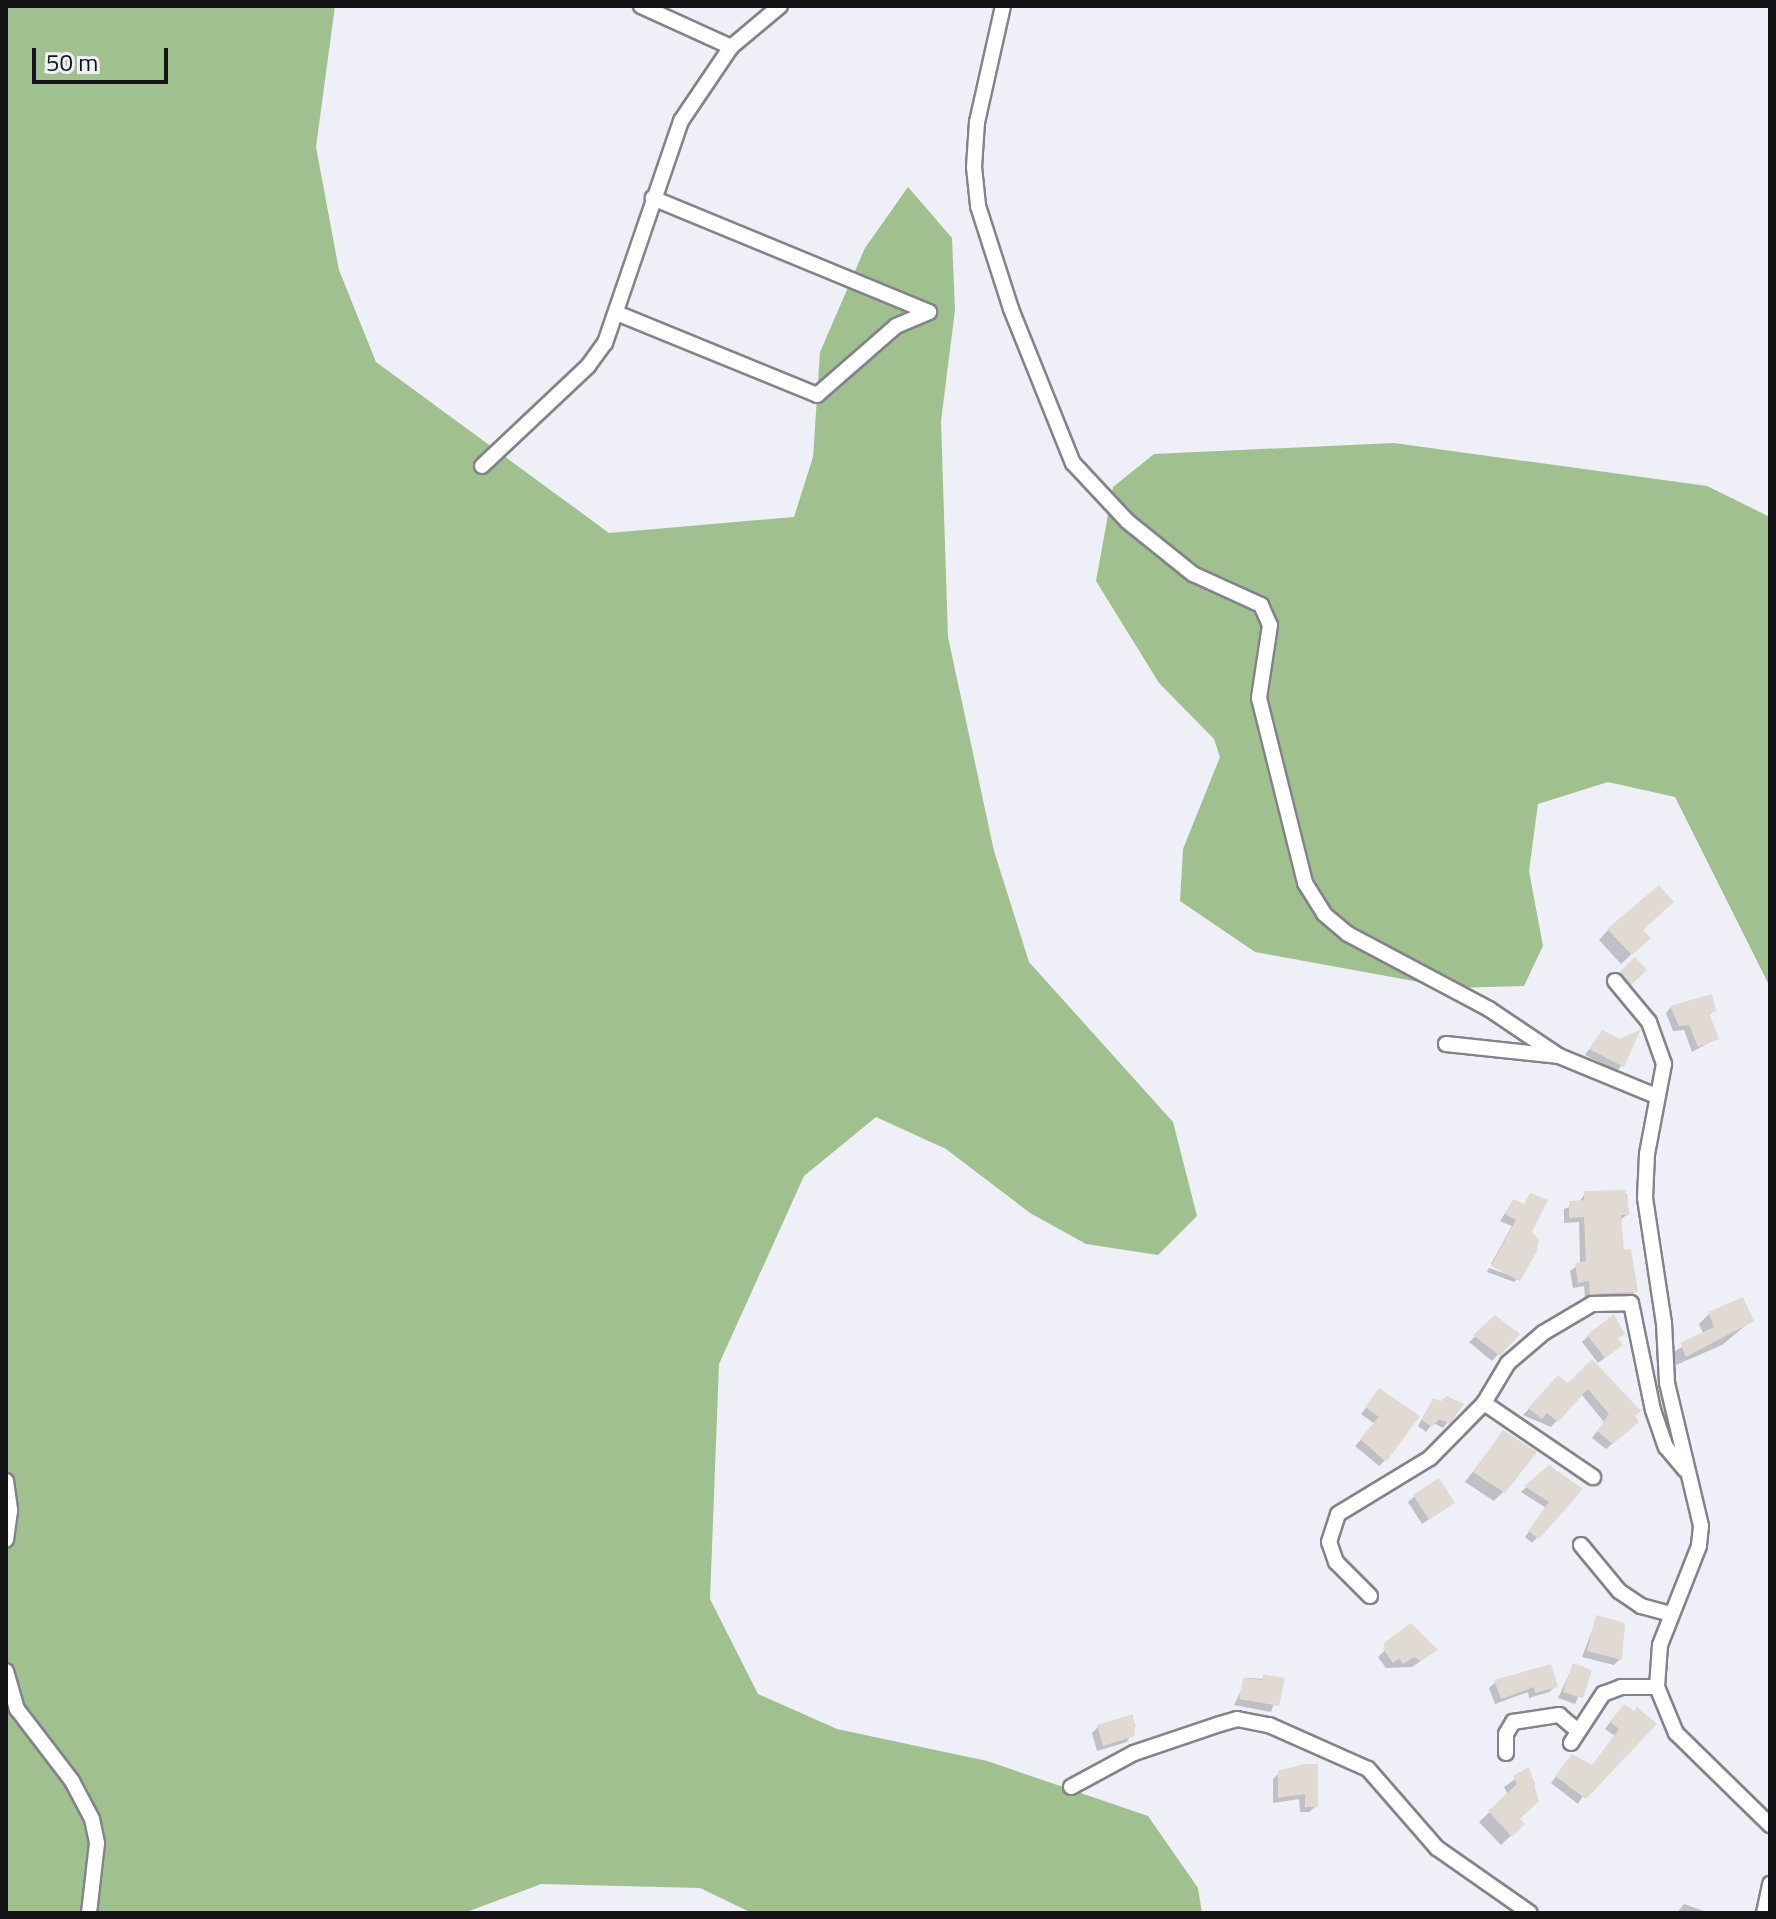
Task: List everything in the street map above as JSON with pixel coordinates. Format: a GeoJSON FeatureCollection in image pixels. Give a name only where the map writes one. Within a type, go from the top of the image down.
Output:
{"type":"FeatureCollection","features":[{"type":"Feature","properties":{"kind":"street"},"geometry":{"type":"LineString","coordinates":[[641,6],[731,47]]}},
{"type":"Feature","properties":{"kind":"street"},"geometry":{"type":"LineString","coordinates":[[482,466],[588,366],[619,314],[653,198],[681,121],[731,47],[780,6]]}},
{"type":"Feature","properties":{"kind":"street"},"geometry":{"type":"LineString","coordinates":[[1003,6],[977,122],[978,206],[1055,428],[1073,463],[1127,521],[1193,574],[1261,605],[1270,625],[1259,698],[1305,883],[1324,914],[1559,1056],[1656,1096]]}},
{"type":"Feature","properties":{"kind":"street"},"geometry":{"type":"LineString","coordinates":[[619,314],[817,395],[896,326],[929,312],[653,198]]}},
{"type":"Feature","properties":{"kind":"street"},"geometry":{"type":"LineString","coordinates":[[1615,981],[1658,1042],[1664,1064],[1656,1096],[1645,1198],[1664,1323],[1667,1383],[1701,1526],[1699,1546],[1660,1645],[1657,1687],[1676,1733],[1770,1825]]}},
{"type":"Feature","properties":{"kind":"street"},"geometry":{"type":"LineString","coordinates":[[1446,1044],[1559,1056]]}},
{"type":"Feature","properties":{"kind":"street"},"geometry":{"type":"LineString","coordinates":[[1370,1596],[1336,1562],[1329,1542],[1338,1514],[1430,1458],[1484,1403],[1508,1363],[1543,1333],[1592,1304],[1631,1303],[1657,1422],[1666,1447],[1690,1477]]}},
{"type":"Feature","properties":{"kind":"street"},"geometry":{"type":"LineString","coordinates":[[1484,1403],[1593,1477]]}},
{"type":"Feature","properties":{"kind":"street"},"geometry":{"type":"LineString","coordinates":[[6,1481],[6,1540]]}},
{"type":"Feature","properties":{"kind":"street"},"geometry":{"type":"LineString","coordinates":[[1581,1545],[1619,1591],[1641,1606],[1671,1614]]}},
{"type":"Feature","properties":{"kind":"street"},"geometry":{"type":"LineString","coordinates":[[6,1671],[17,1709],[72,1781],[92,1819],[97,1843],[89,1913]]}},
{"type":"Feature","properties":{"kind":"street"},"geometry":{"type":"LineString","coordinates":[[1506,1753],[1506,1734],[1513,1722],[1559,1715],[1574,1737],[1603,1694],[1621,1687],[1657,1687]]}},
{"type":"Feature","properties":{"kind":"street"},"geometry":{"type":"LineString","coordinates":[[1071,1787],[1134,1753],[1220,1724],[1237,1719],[1269,1725],[1368,1769],[1437,1848],[1530,1913]]}},
{"type":"Feature","properties":{"kind":"street"},"geometry":{"type":"LineString","coordinates":[[1764,1913],[1770,1884]]}},
{"type":"Feature","properties":{"kind":"green space"},"geometry":{"type":"Polygon","coordinates":[[[6,6],[335,6],[316,147],[339,270],[376,362],[609,533],[794,517],[813,457],[820,352],[865,248],[908,187],[952,238],[955,310],[941,421],[948,637],[994,851],[1029,962],[1173,1122],[1197,1216],[1158,1255],[1086,1244],[1030,1213],[946,1149],[876,1117],[804,1176],[719,1364],[710,1599],[758,1694],[837,1729],[987,1761],[1148,1816],[1198,1888],[1202,1913],[752,1913],[700,1888],[541,1884],[464,1913],[6,1913],[6,6]]]}},
{"type":"Feature","properties":{"kind":"green space"},"geometry":{"type":"Polygon","coordinates":[[[1394,443],[1707,486],[1770,517],[1770,987],[1675,797],[1608,782],[1538,804],[1529,871],[1543,946],[1524,986],[1452,988],[1255,952],[1180,901],[1183,849],[1220,757],[1214,739],[1159,683],[1096,581],[1113,487],[1154,454],[1394,443]]]}},
{"type":"Feature","properties":{"kind":"building"},"geometry":{"type":"Polygon","coordinates":[[[1659,885],[1674,902],[1643,930],[1651,938],[1632,955],[1607,929],[1659,885]]]}},
{"type":"Feature","properties":{"kind":"building"},"geometry":{"type":"Polygon","coordinates":[[[1635,957],[1647,970],[1631,985],[1620,972],[1635,957]]]}},
{"type":"Feature","properties":{"kind":"building"},"geometry":{"type":"Polygon","coordinates":[[[1712,994],[1716,1011],[1709,1013],[1719,1039],[1698,1047],[1689,1025],[1679,1026],[1670,1006],[1712,994]]]}},
{"type":"Feature","properties":{"kind":"building"},"geometry":{"type":"Polygon","coordinates":[[[1641,1029],[1624,1067],[1589,1049],[1602,1030],[1620,1039],[1641,1029]]]}},
{"type":"Feature","properties":{"kind":"building"},"geometry":{"type":"Polygon","coordinates":[[[1625,1190],[1630,1215],[1621,1215],[1624,1250],[1631,1249],[1638,1292],[1590,1294],[1589,1281],[1578,1283],[1575,1263],[1586,1261],[1584,1217],[1569,1218],[1569,1201],[1584,1200],[1584,1191],[1625,1190]]]}},
{"type":"Feature","properties":{"kind":"building"},"geometry":{"type":"Polygon","coordinates":[[[1530,1193],[1548,1200],[1532,1232],[1539,1240],[1537,1251],[1520,1281],[1491,1266],[1516,1220],[1505,1214],[1513,1199],[1524,1204],[1530,1193]]]}},
{"type":"Feature","properties":{"kind":"building"},"geometry":{"type":"Polygon","coordinates":[[[1743,1297],[1754,1321],[1686,1357],[1680,1343],[1714,1327],[1708,1312],[1743,1297]]]}},
{"type":"Feature","properties":{"kind":"building"},"geometry":{"type":"Polygon","coordinates":[[[1614,1314],[1625,1334],[1618,1339],[1623,1345],[1605,1358],[1587,1335],[1614,1314]]]}},
{"type":"Feature","properties":{"kind":"building"},"geometry":{"type":"Polygon","coordinates":[[[1495,1315],[1520,1334],[1500,1356],[1473,1335],[1495,1315]]]}},
{"type":"Feature","properties":{"kind":"building"},"geometry":{"type":"Polygon","coordinates":[[[1592,1359],[1641,1411],[1635,1416],[1639,1422],[1613,1444],[1597,1431],[1609,1414],[1588,1389],[1558,1422],[1547,1413],[1542,1419],[1528,1408],[1558,1375],[1568,1383],[1592,1359]]]}},
{"type":"Feature","properties":{"kind":"building"},"geometry":{"type":"Polygon","coordinates":[[[1379,1388],[1420,1416],[1386,1462],[1360,1439],[1379,1417],[1365,1407],[1379,1388]]]}},
{"type":"Feature","properties":{"kind":"building"},"geometry":{"type":"Polygon","coordinates":[[[1447,1396],[1464,1404],[1450,1424],[1439,1419],[1432,1427],[1422,1420],[1433,1398],[1441,1401],[1447,1396]]]}},
{"type":"Feature","properties":{"kind":"building"},"geometry":{"type":"Polygon","coordinates":[[[1503,1430],[1537,1452],[1505,1493],[1473,1472],[1503,1430]]]}},
{"type":"Feature","properties":{"kind":"building"},"geometry":{"type":"Polygon","coordinates":[[[1549,1465],[1583,1489],[1539,1539],[1528,1531],[1549,1502],[1524,1486],[1549,1465]]]}},
{"type":"Feature","properties":{"kind":"building"},"geometry":{"type":"Polygon","coordinates":[[[1439,1478],[1455,1503],[1429,1520],[1413,1495],[1439,1478]]]}},
{"type":"Feature","properties":{"kind":"building"},"geometry":{"type":"Polygon","coordinates":[[[1596,1615],[1625,1623],[1622,1660],[1587,1651],[1596,1615]]]}},
{"type":"Feature","properties":{"kind":"building"},"geometry":{"type":"Polygon","coordinates":[[[1411,1623],[1438,1650],[1421,1661],[1414,1657],[1403,1664],[1399,1658],[1393,1663],[1383,1649],[1385,1642],[1411,1623]]]}},
{"type":"Feature","properties":{"kind":"building"},"geometry":{"type":"Polygon","coordinates":[[[1573,1663],[1592,1670],[1583,1698],[1563,1692],[1573,1663]]]}},
{"type":"Feature","properties":{"kind":"building"},"geometry":{"type":"Polygon","coordinates":[[[1551,1664],[1558,1687],[1535,1693],[1534,1687],[1501,1699],[1494,1680],[1551,1664]]]}},
{"type":"Feature","properties":{"kind":"building"},"geometry":{"type":"Polygon","coordinates":[[[1263,1674],[1285,1678],[1279,1706],[1239,1699],[1243,1678],[1262,1680],[1263,1674]]]}},
{"type":"Feature","properties":{"kind":"building"},"geometry":{"type":"Polygon","coordinates":[[[1624,1704],[1634,1711],[1637,1707],[1657,1724],[1586,1799],[1555,1776],[1572,1754],[1592,1765],[1619,1729],[1610,1722],[1624,1704]]]}},
{"type":"Feature","properties":{"kind":"building"},"geometry":{"type":"Polygon","coordinates":[[[1133,1714],[1135,1736],[1103,1746],[1097,1725],[1133,1714]]]}},
{"type":"Feature","properties":{"kind":"building"},"geometry":{"type":"Polygon","coordinates":[[[1304,1764],[1318,1764],[1318,1807],[1305,1807],[1305,1794],[1278,1798],[1278,1771],[1304,1764]]]}},
{"type":"Feature","properties":{"kind":"building"},"geometry":{"type":"Polygon","coordinates":[[[1529,1767],[1539,1801],[1520,1819],[1525,1824],[1512,1837],[1488,1811],[1517,1784],[1513,1776],[1529,1767]]]}}]}
